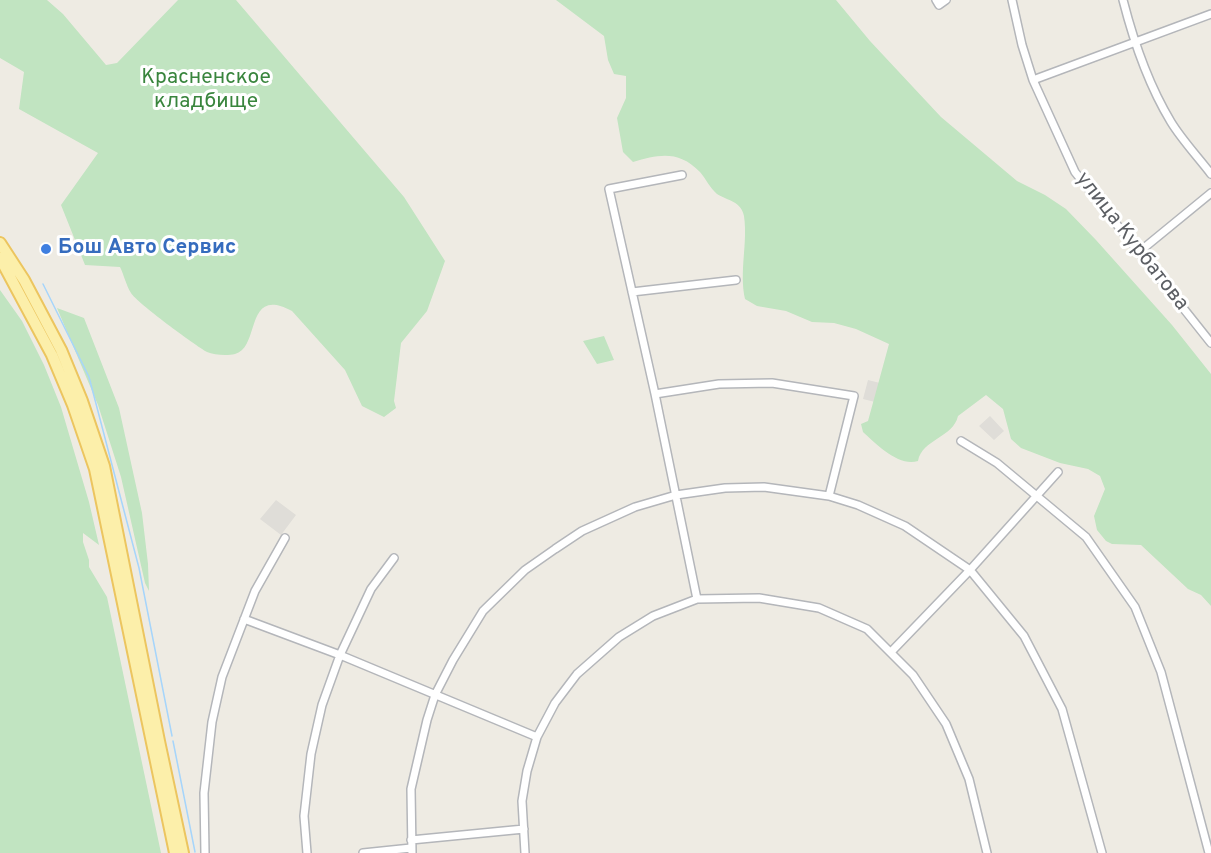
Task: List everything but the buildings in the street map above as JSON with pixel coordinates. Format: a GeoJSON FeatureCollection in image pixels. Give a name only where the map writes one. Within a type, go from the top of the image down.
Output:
{"type":"FeatureCollection","features":[{"type":"Feature","properties":{"kind":"main road"},"geometry":{"type":"LineString","coordinates":[[0,243],[24,280],[61,351],[82,401],[104,466],[183,853]]}},
{"type":"Feature","properties":{"kind":"main road"},"geometry":{"type":"LineString","coordinates":[[0,258],[52,354],[73,405],[95,469],[175,853]]}},
{"type":"Feature","properties":{"kind":"street","name":"улица Курбатова"},"geometry":{"type":"LineString","coordinates":[[1011,0],[1033,80],[1075,172],[1209,338]]}},
{"type":"Feature","properties":{"kind":"street"},"geometry":{"type":"LineString","coordinates":[[1122,0],[1134,43],[1151,85],[1172,123],[1211,174]]}},
{"type":"Feature","properties":{"kind":"street"},"geometry":{"type":"LineString","coordinates":[[1033,80],[1211,14]]}},
{"type":"Feature","properties":{"kind":"street"},"geometry":{"type":"LineString","coordinates":[[682,175],[609,189],[655,394],[697,599]]}},
{"type":"Feature","properties":{"kind":"street"},"geometry":{"type":"LineString","coordinates":[[1138,252],[1211,193]]}},
{"type":"Feature","properties":{"kind":"street"},"geometry":{"type":"LineString","coordinates":[[632,292],[736,280]]}},
{"type":"Feature","properties":{"kind":"street"},"geometry":{"type":"LineString","coordinates":[[655,394],[719,384],[772,383],[854,396],[829,496]]}},
{"type":"Feature","properties":{"kind":"street"},"geometry":{"type":"LineString","coordinates":[[961,441],[997,463],[1086,537],[1136,607],[1161,672],[1209,853]]}},
{"type":"Feature","properties":{"kind":"street"},"geometry":{"type":"LineString","coordinates":[[891,652],[970,570],[1058,472]]}},
{"type":"Feature","properties":{"kind":"street"},"geometry":{"type":"LineString","coordinates":[[363,853],[411,851],[411,789],[435,695],[483,611],[525,570],[582,531],[635,507],[676,495],[726,488],[764,486],[829,496],[858,505],[906,526],[970,570],[1024,636],[1062,709],[1102,853]]}},
{"type":"Feature","properties":{"kind":"street"},"geometry":{"type":"LineString","coordinates":[[205,853],[204,793],[212,722],[222,677],[255,591],[285,538]]}},
{"type":"Feature","properties":{"kind":"street"},"geometry":{"type":"LineString","coordinates":[[307,853],[304,816],[311,754],[322,705],[339,655],[371,589],[394,558]]}},
{"type":"Feature","properties":{"kind":"street"},"geometry":{"type":"LineString","coordinates":[[525,853],[522,801],[527,771],[537,737],[555,703],[577,674],[619,637],[653,616],[697,599],[759,598],[819,608],[867,629],[913,675],[946,724],[969,779],[987,853]]}},
{"type":"Feature","properties":{"kind":"street"},"geometry":{"type":"LineString","coordinates":[[244,619],[339,655],[537,737]]}},
{"type":"Feature","properties":{"kind":"street"},"geometry":{"type":"LineString","coordinates":[[411,840],[524,830]]}},
{"type":"Feature","properties":{"kind":"shaded area"},"geometry":{"type":"Polygon","coordinates":[[[868,380],[880,383],[875,402],[863,399],[868,380]]]}},
{"type":"Feature","properties":{"kind":"shaded area"},"geometry":{"type":"Polygon","coordinates":[[[990,416],[1004,431],[994,440],[979,426],[990,416]]]}},
{"type":"Feature","properties":{"kind":"shaded area"},"geometry":{"type":"Polygon","coordinates":[[[276,500],[296,515],[281,535],[260,519],[276,500]]]}},
{"type":"Feature","properties":{"kind":"green space","name":"Красненское кладбище"},"geometry":{"type":"Polygon","coordinates":[[[0,0],[47,0],[63,14],[106,65],[117,63],[178,0],[236,0],[404,197],[445,261],[427,311],[401,343],[394,401],[396,408],[384,417],[362,406],[345,370],[292,311],[277,305],[266,306],[255,320],[243,349],[232,355],[213,354],[191,342],[135,298],[129,290],[120,267],[85,265],[61,205],[98,153],[19,109],[24,72],[0,58],[0,0]]]}},
{"type":"Feature","properties":{"kind":"green space"},"geometry":{"type":"Polygon","coordinates":[[[556,0],[836,0],[870,41],[941,117],[1017,181],[1066,209],[1172,325],[1211,374],[1211,606],[1201,595],[1188,589],[1141,545],[1112,544],[1106,541],[1097,530],[1094,516],[1105,489],[1100,476],[1088,469],[1060,463],[1021,448],[1011,439],[1003,409],[986,395],[958,416],[950,429],[925,448],[918,461],[903,461],[896,458],[863,432],[861,424],[868,421],[889,344],[856,329],[834,323],[812,322],[786,311],[757,306],[745,299],[743,278],[745,226],[740,207],[717,194],[700,172],[684,160],[660,156],[633,162],[623,152],[617,118],[626,98],[626,76],[614,74],[608,60],[604,36],[556,0]]]}},
{"type":"Feature","properties":{"kind":"green space"},"geometry":{"type":"Polygon","coordinates":[[[0,290],[22,321],[44,365],[61,407],[89,502],[99,545],[83,533],[83,542],[89,567],[107,597],[161,853],[0,853],[0,290]]]}},
{"type":"Feature","properties":{"kind":"green space"},"geometry":{"type":"Polygon","coordinates":[[[57,308],[84,318],[119,408],[142,513],[149,591],[145,583],[121,477],[98,405],[57,308]]]}},
{"type":"Feature","properties":{"kind":"green space"},"geometry":{"type":"Polygon","coordinates":[[[604,336],[614,360],[597,364],[583,341],[604,336]]]}},
{"type":"Feature","properties":{"kind":"waterway"},"geometry":{"type":"LineString","coordinates":[[43,284],[89,377],[139,568],[172,736]]}},
{"type":"Feature","properties":{"kind":"waterway"},"geometry":{"type":"LineString","coordinates":[[173,741],[195,852]]}},
{"type":"Feature","properties":{"kind":"place","name":"Бош Авто Сервис"},"geometry":{"type":"Point","coordinates":[46,249]}}]}
